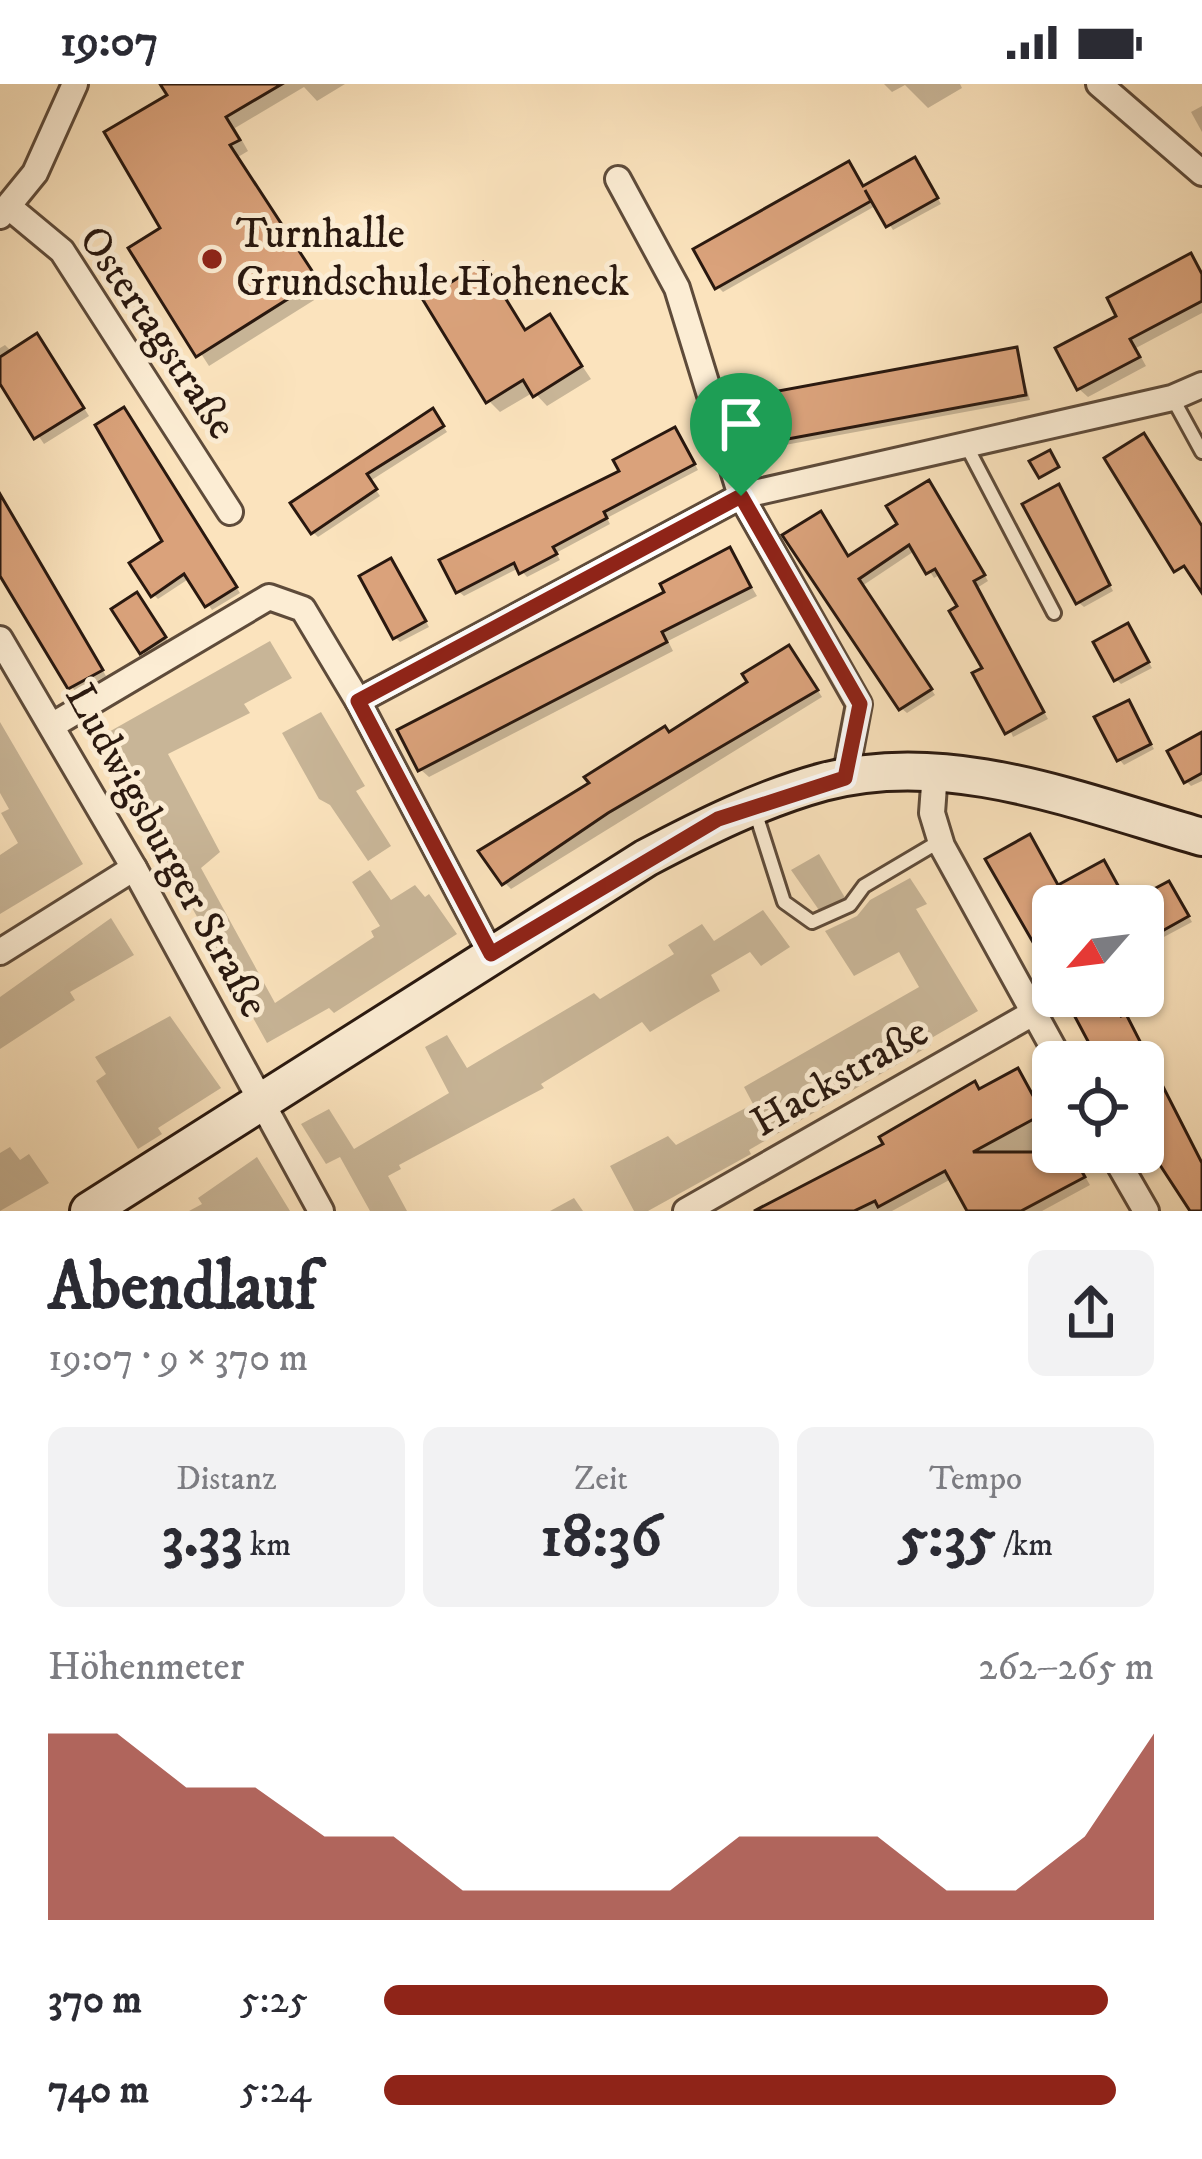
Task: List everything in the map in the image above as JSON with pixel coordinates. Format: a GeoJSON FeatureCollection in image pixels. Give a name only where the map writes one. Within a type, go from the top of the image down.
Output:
{"type":"FeatureCollection","features":[{"type":"Feature","properties":{"kind":"main road"},"geometry":{"type":"LineString","coordinates":[[88,1211],[646,858],[754,806],[845,778],[935,772],[1026,787],[1202,837]]}},
{"type":"Feature","properties":{"kind":"street"},"geometry":{"type":"LineString","coordinates":[[4,212],[35,173],[75,84]]}},
{"type":"Feature","properties":{"kind":"street"},"geometry":{"type":"LineString","coordinates":[[1099,84],[1202,173]]}},
{"type":"Feature","properties":{"kind":"street"},"geometry":{"type":"LineString","coordinates":[[617,178],[677,288],[741,496],[860,704],[845,778]]}},
{"type":"Feature","properties":{"kind":"street","name":"Ostertagstraße"},"geometry":{"type":"LineString","coordinates":[[4,212],[62,251],[230,512]]}},
{"type":"Feature","properties":{"kind":"street"},"geometry":{"type":"LineString","coordinates":[[358,701],[741,496],[1172,398],[1202,385]]}},
{"type":"Feature","properties":{"kind":"street"},"geometry":{"type":"LineString","coordinates":[[53,725],[269,597],[302,610],[358,701],[491,954]]}},
{"type":"Feature","properties":{"kind":"street","name":"Ludwigsburger Straße"},"geometry":{"type":"LineString","coordinates":[[0,639],[134,868],[321,1211]]}},
{"type":"Feature","properties":{"kind":"street"},"geometry":{"type":"LineString","coordinates":[[935,772],[932,813],[940,841],[1032,1010]]}},
{"type":"Feature","properties":{"kind":"street"},"geometry":{"type":"LineString","coordinates":[[0,952],[134,868]]}},
{"type":"Feature","properties":{"kind":"street","name":"Hackstraße"},"geometry":{"type":"LineString","coordinates":[[686,1211],[1032,1013]]}},
{"type":"Feature","properties":{"kind":"street"},"geometry":{"type":"LineString","coordinates":[[1124,1173],[1145,1211]]}},
{"type":"Feature","properties":{"kind":"lane"},"geometry":{"type":"LineString","coordinates":[[1172,398],[1202,452]]}},
{"type":"Feature","properties":{"kind":"lane"},"geometry":{"type":"LineString","coordinates":[[966,443],[1054,613]]}},
{"type":"Feature","properties":{"kind":"lane"},"geometry":{"type":"LineString","coordinates":[[754,806],[784,902],[812,922],[850,904],[864,886],[940,841]]}},
{"type":"Feature","properties":{"kind":"building"},"geometry":{"type":"Polygon","coordinates":[[[160,84],[282,84],[226,117],[240,140],[230,145],[318,280],[196,357],[128,248],[160,228],[104,132],[167,95],[160,84]]]}},
{"type":"Feature","properties":{"kind":"building"},"geometry":{"type":"Polygon","coordinates":[[[915,157],[938,198],[886,227],[865,190],[871,201],[715,289],[693,249],[849,161],[863,186],[915,157]]]}},
{"type":"Feature","properties":{"kind":"building"},"geometry":{"type":"Polygon","coordinates":[[[1191,253],[1202,274],[1202,301],[1130,339],[1140,357],[1077,390],[1055,348],[1116,316],[1107,298],[1191,253]]]}},
{"type":"Feature","properties":{"kind":"building"},"geometry":{"type":"Polygon","coordinates":[[[483,262],[525,330],[550,314],[582,366],[533,397],[523,380],[486,403],[423,300],[483,262]]]}},
{"type":"Feature","properties":{"kind":"building"},"geometry":{"type":"Polygon","coordinates":[[[37,333],[84,408],[34,439],[0,384],[0,357],[37,333]]]}},
{"type":"Feature","properties":{"kind":"building"},"geometry":{"type":"Polygon","coordinates":[[[1017,347],[1026,395],[766,443],[757,395],[1017,347]]]}},
{"type":"Feature","properties":{"kind":"building"},"geometry":{"type":"Polygon","coordinates":[[[124,407],[237,587],[205,607],[184,574],[151,597],[129,563],[162,541],[95,425],[124,407]]]}},
{"type":"Feature","properties":{"kind":"building"},"geometry":{"type":"Polygon","coordinates":[[[433,408],[444,426],[367,474],[377,489],[311,534],[290,503],[433,408]]]}},
{"type":"Feature","properties":{"kind":"building"},"geometry":{"type":"Polygon","coordinates":[[[675,427],[695,464],[604,512],[607,518],[553,547],[557,554],[519,574],[514,563],[456,593],[439,560],[619,471],[613,460],[675,427]]]}},
{"type":"Feature","properties":{"kind":"building"},"geometry":{"type":"Polygon","coordinates":[[[1144,433],[1202,526],[1202,593],[1184,566],[1174,572],[1104,458],[1144,433]]]}},
{"type":"Feature","properties":{"kind":"building"},"geometry":{"type":"Polygon","coordinates":[[[1050,450],[1059,467],[1039,478],[1029,461],[1050,450]]]}},
{"type":"Feature","properties":{"kind":"building"},"geometry":{"type":"Polygon","coordinates":[[[929,480],[985,575],[974,581],[1044,712],[1005,734],[972,673],[982,668],[949,611],[957,606],[935,569],[926,574],[909,545],[859,579],[932,689],[899,710],[782,535],[821,511],[848,556],[897,524],[886,506],[929,480]]]}},
{"type":"Feature","properties":{"kind":"building"},"geometry":{"type":"Polygon","coordinates":[[[1059,484],[1110,585],[1076,604],[1022,504],[1059,484]]]}},
{"type":"Feature","properties":{"kind":"building"},"geometry":{"type":"Polygon","coordinates":[[[0,494],[103,670],[68,689],[0,576],[0,494]]]}},
{"type":"Feature","properties":{"kind":"building"},"geometry":{"type":"Polygon","coordinates":[[[730,547],[751,587],[662,632],[667,642],[418,771],[397,730],[664,592],[660,584],[730,547]]]}},
{"type":"Feature","properties":{"kind":"building"},"geometry":{"type":"Polygon","coordinates":[[[391,558],[426,621],[393,639],[359,576],[391,558]]]}},
{"type":"Feature","properties":{"kind":"building"},"geometry":{"type":"Polygon","coordinates":[[[137,592],[166,637],[140,654],[111,609],[137,592]]]}},
{"type":"Feature","properties":{"kind":"building"},"geometry":{"type":"Polygon","coordinates":[[[1128,623],[1149,662],[1114,681],[1093,642],[1128,623]]]}},
{"type":"Feature","properties":{"kind":"building"},"geometry":{"type":"Polygon","coordinates":[[[789,645],[818,690],[608,813],[502,885],[478,851],[589,783],[584,777],[665,726],[669,732],[747,682],[742,674],[789,645]]]}},
{"type":"Feature","properties":{"kind":"building"},"geometry":{"type":"Polygon","coordinates":[[[1129,700],[1151,744],[1117,761],[1094,717],[1129,700]]]}},
{"type":"Feature","properties":{"kind":"building"},"geometry":{"type":"Polygon","coordinates":[[[1202,732],[1202,773],[1184,783],[1167,751],[1202,732]]]}},
{"type":"Feature","properties":{"kind":"building"},"geometry":{"type":"Polygon","coordinates":[[[1030,834],[1058,885],[1032,885],[1032,941],[985,859],[1030,834]]]}},
{"type":"Feature","properties":{"kind":"building"},"geometry":{"type":"Polygon","coordinates":[[[1104,860],[1118,885],[1058,885],[1104,860]]]}},
{"type":"Feature","properties":{"kind":"building"},"geometry":{"type":"Polygon","coordinates":[[[1169,881],[1189,916],[1164,930],[1164,885],[1169,881]]]}},
{"type":"Feature","properties":{"kind":"building"},"geometry":{"type":"Polygon","coordinates":[[[1075,1017],[1128,1017],[1140,1041],[1088,1041],[1075,1017]]]}},
{"type":"Feature","properties":{"kind":"building"},"geometry":{"type":"Polygon","coordinates":[[[1018,1068],[1032,1094],[1032,1120],[973,1152],[1032,1152],[1032,1173],[1083,1173],[1085,1177],[1021,1211],[967,1211],[945,1171],[878,1207],[875,1201],[854,1211],[754,1211],[883,1144],[879,1137],[975,1081],[979,1089],[1018,1068]]]}},
{"type":"Feature","properties":{"kind":"building"},"geometry":{"type":"Polygon","coordinates":[[[1164,1088],[1202,1163],[1202,1211],[1190,1211],[1164,1171],[1164,1088]]]}},
{"type":"Feature","properties":{"kind":"place","name":"Turnhalle Grundschule Hoheneck"},"geometry":{"type":"Point","coordinates":[212,259]}},
{"type":"Feature","properties":{"kind":"route"},"geometry":{"type":"LineString","coordinates":[[741,496],[860,704],[845,778],[718,819],[491,954],[358,701],[741,496]]}}]}
